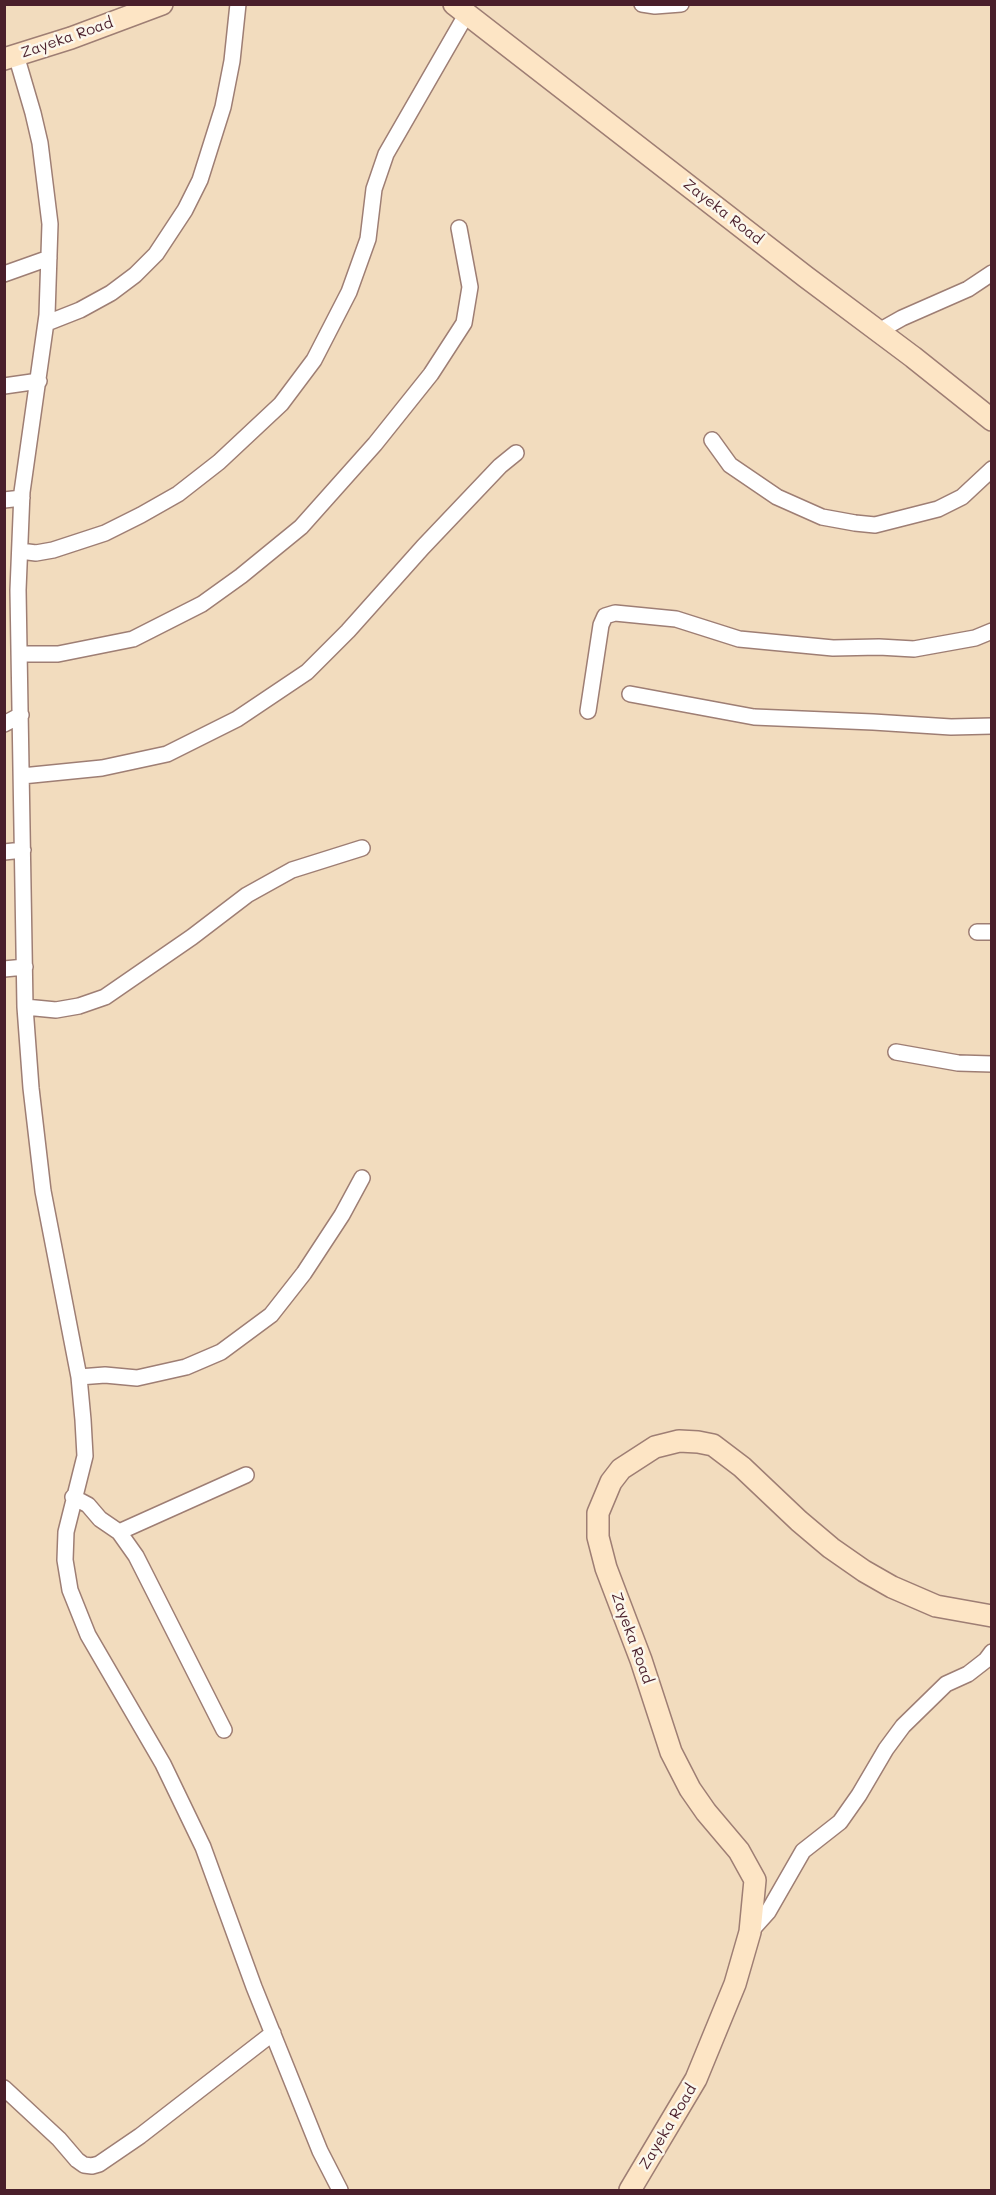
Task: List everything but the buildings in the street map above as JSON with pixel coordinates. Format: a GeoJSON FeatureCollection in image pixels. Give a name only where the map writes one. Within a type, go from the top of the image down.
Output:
{"type":"FeatureCollection","features":[{"type":"Feature","properties":{"kind":"street","name":"Zayeka Road"},"geometry":{"type":"LineString","coordinates":[[10,57],[71,38],[162,4]]}},
{"type":"Feature","properties":{"kind":"street"},"geometry":{"type":"LineString","coordinates":[[47,323],[80,310],[111,293],[135,275],[156,254],[185,210],[200,180],[223,106],[232,61],[238,4]]}},
{"type":"Feature","properties":{"kind":"street"},"geometry":{"type":"LineString","coordinates":[[642,4],[655,6],[681,4]]}},
{"type":"Feature","properties":{"kind":"street","name":"Zayeka Road"},"geometry":{"type":"LineString","coordinates":[[460,10],[990,416]]}},
{"type":"Feature","properties":{"kind":"street"},"geometry":{"type":"LineString","coordinates":[[20,551],[36,553],[53,550],[105,533],[178,494],[219,462],[281,404],[314,360],[349,292],[368,239],[374,189],[386,154],[460,10]]}},
{"type":"Feature","properties":{"kind":"street"},"geometry":{"type":"LineString","coordinates":[[10,57],[40,143],[50,224],[47,323],[22,498],[20,551],[11,605],[19,654],[26,1007],[31,1088],[43,1191],[79,1377],[85,1456],[66,1532],[65,1560],[70,1590],[88,1635],[163,1764],[203,1847],[320,2151],[340,2190]]}},
{"type":"Feature","properties":{"kind":"street"},"geometry":{"type":"LineString","coordinates":[[19,654],[58,654],[133,639],[202,604],[241,576],[301,527],[375,444],[431,374],[464,323],[470,287],[459,228]]}},
{"type":"Feature","properties":{"kind":"street"},"geometry":{"type":"LineString","coordinates":[[4,274],[49,258]]}},
{"type":"Feature","properties":{"kind":"street"},"geometry":{"type":"LineString","coordinates":[[879,331],[902,318],[968,289],[992,273]]}},
{"type":"Feature","properties":{"kind":"street"},"geometry":{"type":"LineString","coordinates":[[4,386],[39,381]]}},
{"type":"Feature","properties":{"kind":"street"},"geometry":{"type":"LineString","coordinates":[[712,440],[729,465],[777,497],[822,517],[855,524],[875,525],[938,509],[962,497],[992,469]]}},
{"type":"Feature","properties":{"kind":"street"},"geometry":{"type":"LineString","coordinates":[[22,776],[102,768],[167,754],[237,719],[307,672],[348,631],[500,466],[516,453]]}},
{"type":"Feature","properties":{"kind":"street"},"geometry":{"type":"LineString","coordinates":[[4,500],[22,498]]}},
{"type":"Feature","properties":{"kind":"street"},"geometry":{"type":"LineString","coordinates":[[588,711],[601,625],[605,616],[615,614],[676,620],[739,639],[833,648],[879,646],[914,649],[967,640],[992,631]]}},
{"type":"Feature","properties":{"kind":"street"},"geometry":{"type":"LineString","coordinates":[[630,694],[754,717],[951,727],[992,726]]}},
{"type":"Feature","properties":{"kind":"street"},"geometry":{"type":"LineString","coordinates":[[4,724],[21,715]]}},
{"type":"Feature","properties":{"kind":"street"},"geometry":{"type":"LineString","coordinates":[[26,1007],[56,1010],[79,1006],[105,997],[192,937],[247,895],[292,870],[362,848]]}},
{"type":"Feature","properties":{"kind":"street"},"geometry":{"type":"LineString","coordinates":[[4,852],[23,850]]}},
{"type":"Feature","properties":{"kind":"street"},"geometry":{"type":"LineString","coordinates":[[4,969],[25,967]]}},
{"type":"Feature","properties":{"kind":"street"},"geometry":{"type":"LineString","coordinates":[[896,1052],[958,1063],[992,1064]]}},
{"type":"Feature","properties":{"kind":"street"},"geometry":{"type":"LineString","coordinates":[[79,1377],[105,1375],[137,1378],[186,1367],[221,1352],[271,1315],[304,1273],[342,1215],[362,1178]]}},
{"type":"Feature","properties":{"kind":"street","name":"Zayeka Road"},"geometry":{"type":"LineString","coordinates":[[630,2190],[696,2079],[735,1984],[750,1932],[755,1880],[739,1851],[705,1812],[670,1752],[641,1660],[606,1568],[598,1537],[598,1513],[611,1482],[621,1469],[655,1447],[679,1441],[713,1445],[742,1467],[831,1548],[864,1571],[892,1587],[936,1606],[992,1616]]}},
{"type":"Feature","properties":{"kind":"street"},"geometry":{"type":"LineString","coordinates":[[118,1532],[246,1475]]}},
{"type":"Feature","properties":{"kind":"street"},"geometry":{"type":"LineString","coordinates":[[73,1497],[88,1505],[100,1519],[118,1532],[136,1556],[224,1730]]}},
{"type":"Feature","properties":{"kind":"street"},"geometry":{"type":"LineString","coordinates":[[750,1932],[768,1912],[803,1851],[840,1822],[903,1726],[946,1684],[968,1674],[986,1660],[992,1652]]}},
{"type":"Feature","properties":{"kind":"street"},"geometry":{"type":"LineString","coordinates":[[4,2088],[59,2139],[77,2160],[84,2165],[92,2166],[99,2164],[140,2136],[273,2033]]}}]}
